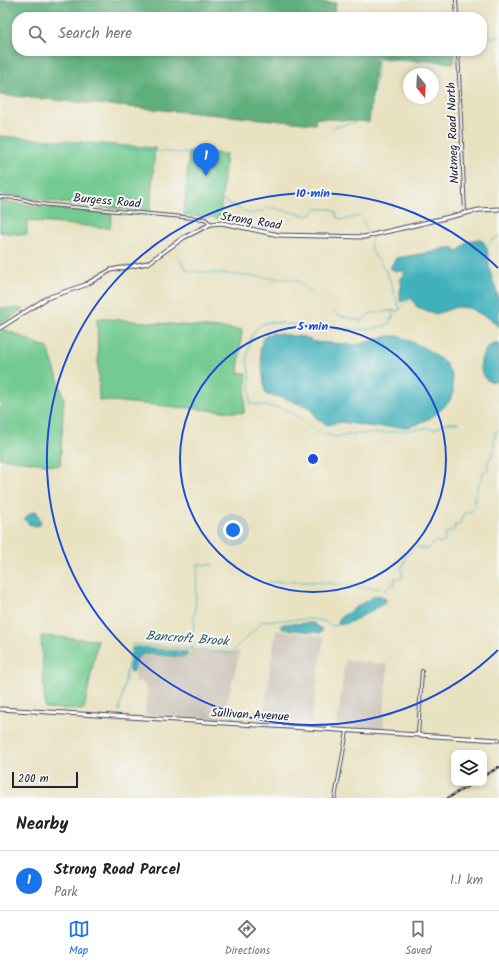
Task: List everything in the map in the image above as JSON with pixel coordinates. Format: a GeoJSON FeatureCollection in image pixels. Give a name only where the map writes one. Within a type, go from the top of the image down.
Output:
{"type":"FeatureCollection","features":[{"type":"Feature","properties":{"kind":"street"},"geometry":{"type":"LineString","coordinates":[[456,0],[457,12]]}},
{"type":"Feature","properties":{"kind":"street","name":"Nutmeg Road North"},"geometry":{"type":"LineString","coordinates":[[458,56],[465,214]]}},
{"type":"Feature","properties":{"kind":"street","name":"Burgess Road"},"geometry":{"type":"LineString","coordinates":[[0,197],[18,198],[40,204],[205,219],[211,224]]}},
{"type":"Feature","properties":{"kind":"street","name":"Strong Road"},"geometry":{"type":"LineString","coordinates":[[0,328],[47,298],[85,285],[111,270],[148,263],[183,238],[211,224],[222,224],[279,235],[364,237],[484,210],[499,209]]}},
{"type":"Feature","properties":{"kind":"street"},"geometry":{"type":"LineString","coordinates":[[418,735],[422,671]]}},
{"type":"Feature","properties":{"kind":"street","name":"Sullivan Avenue"},"geometry":{"type":"LineString","coordinates":[[0,709],[499,740]]}},
{"type":"Feature","properties":{"kind":"street"},"geometry":{"type":"LineString","coordinates":[[335,798],[347,731]]}},
{"type":"Feature","properties":{"kind":"shaded area"},"geometry":{"type":"Polygon","coordinates":[[[276,630],[324,637],[311,722],[263,718],[276,630]]]}},
{"type":"Feature","properties":{"kind":"shaded area"},"geometry":{"type":"Polygon","coordinates":[[[192,651],[240,652],[222,720],[145,715],[147,688],[142,682],[134,681],[138,655],[183,658],[192,651]]]}},
{"type":"Feature","properties":{"kind":"shaded area"},"geometry":{"type":"Polygon","coordinates":[[[345,660],[388,665],[383,729],[337,727],[345,660]]]}},
{"type":"Feature","properties":{"kind":"green space"},"geometry":{"type":"Polygon","coordinates":[[[0,0],[264,0],[336,3],[335,12],[12,12],[12,56],[455,56],[454,63],[376,57],[369,122],[316,118],[315,124],[0,95],[0,0]]]}},
{"type":"Feature","properties":{"kind":"green space"},"geometry":{"type":"Polygon","coordinates":[[[0,136],[155,148],[150,212],[0,194],[0,136]]]}},
{"type":"Feature","properties":{"kind":"green space"},"geometry":{"type":"Polygon","coordinates":[[[189,151],[226,154],[220,218],[184,215],[189,151]]]}},
{"type":"Feature","properties":{"kind":"green space"},"geometry":{"type":"Polygon","coordinates":[[[0,201],[112,214],[110,228],[27,221],[27,235],[0,232],[0,201]]]}},
{"type":"Feature","properties":{"kind":"green space"},"geometry":{"type":"Polygon","coordinates":[[[0,308],[23,309],[0,325],[0,308]]]}},
{"type":"Feature","properties":{"kind":"green space"},"geometry":{"type":"Polygon","coordinates":[[[97,318],[242,330],[238,373],[247,373],[244,413],[99,400],[97,318]]]}},
{"type":"Feature","properties":{"kind":"green space"},"geometry":{"type":"Polygon","coordinates":[[[3,329],[48,348],[64,398],[60,466],[0,458],[0,332],[3,329]]]}},
{"type":"Feature","properties":{"kind":"green space"},"geometry":{"type":"Polygon","coordinates":[[[41,636],[98,640],[84,710],[45,708],[41,636]]]}},
{"type":"Feature","properties":{"kind":"water"},"geometry":{"type":"Polygon","coordinates":[[[478,239],[484,242],[487,248],[490,271],[499,300],[499,327],[490,319],[469,308],[456,307],[436,314],[417,307],[411,298],[401,302],[400,301],[400,290],[402,285],[399,280],[405,274],[403,271],[395,271],[390,268],[396,258],[433,252],[444,248],[455,248],[456,252],[458,252],[467,242],[478,239]]]}},
{"type":"Feature","properties":{"kind":"water"},"geometry":{"type":"Polygon","coordinates":[[[271,333],[305,337],[314,342],[357,345],[388,336],[400,336],[428,350],[446,364],[452,376],[453,392],[449,402],[434,416],[418,424],[407,427],[374,427],[341,422],[327,425],[316,418],[311,408],[283,398],[267,395],[265,393],[260,349],[263,338],[271,333]]]}},
{"type":"Feature","properties":{"kind":"water"},"geometry":{"type":"Polygon","coordinates":[[[499,343],[499,382],[488,381],[481,371],[482,358],[488,348],[493,344],[499,343]]]}},
{"type":"Feature","properties":{"kind":"water"},"geometry":{"type":"Polygon","coordinates":[[[36,511],[41,524],[36,526],[29,524],[24,519],[30,513],[36,511]]]}},
{"type":"Feature","properties":{"kind":"water"},"geometry":{"type":"Polygon","coordinates":[[[379,595],[386,599],[385,603],[349,623],[339,624],[338,621],[341,617],[374,596],[379,595]]]}},
{"type":"Feature","properties":{"kind":"water"},"geometry":{"type":"Polygon","coordinates":[[[313,623],[322,629],[321,633],[283,629],[280,626],[284,624],[313,623]]]}},
{"type":"Feature","properties":{"kind":"water"},"geometry":{"type":"Polygon","coordinates":[[[136,647],[186,652],[188,654],[183,657],[143,654],[137,658],[134,671],[131,672],[129,669],[133,648],[136,647]]]}},
{"type":"Feature","properties":{"kind":"waterway"},"geometry":{"type":"LineString","coordinates":[[487,38],[499,37]]}},
{"type":"Feature","properties":{"kind":"waterway"},"geometry":{"type":"LineString","coordinates":[[334,127],[358,121],[368,110],[375,83],[378,59],[422,62],[444,56]]}},
{"type":"Feature","properties":{"kind":"waterway"},"geometry":{"type":"LineString","coordinates":[[0,140],[197,154],[201,157],[214,177],[211,189],[216,197],[250,214],[262,211],[268,207],[309,216],[317,209],[331,209],[335,211],[338,218],[344,220],[359,216],[369,233]]}},
{"type":"Feature","properties":{"kind":"waterway"},"geometry":{"type":"LineString","coordinates":[[486,247],[492,240],[499,236]]}},
{"type":"Feature","properties":{"kind":"waterway"},"geometry":{"type":"LineString","coordinates":[[371,240],[370,244],[372,251],[387,273],[400,310]]}},
{"type":"Feature","properties":{"kind":"waterway"},"geometry":{"type":"LineString","coordinates":[[176,255],[188,271]]}},
{"type":"Feature","properties":{"kind":"waterway"},"geometry":{"type":"LineString","coordinates":[[190,271],[296,280],[311,292]]}},
{"type":"Feature","properties":{"kind":"waterway"},"geometry":{"type":"LineString","coordinates":[[334,311],[338,315],[361,321],[371,313],[398,311],[411,298]]}},
{"type":"Feature","properties":{"kind":"waterway"},"geometry":{"type":"LineString","coordinates":[[313,430],[287,409],[250,404],[250,377],[247,358],[252,335],[262,324],[271,322],[350,329],[380,327],[390,323],[391,318],[393,318],[392,310]]}},
{"type":"Feature","properties":{"kind":"waterway"},"geometry":{"type":"LineString","coordinates":[[317,432],[336,437],[427,428],[435,429],[446,423],[459,423]]}},
{"type":"Feature","properties":{"kind":"waterway","name":"Bancroft Brook"},"geometry":{"type":"LineString","coordinates":[[383,593],[391,585],[394,585],[395,578],[398,579],[403,577],[401,569],[405,558],[415,547],[427,549],[436,541],[441,543],[445,541],[445,533],[454,530],[455,525],[459,525],[464,513],[471,512],[471,509],[476,507],[474,503],[475,494],[483,472],[489,471],[487,464],[493,453],[495,432],[499,431]]}},
{"type":"Feature","properties":{"kind":"waterway"},"geometry":{"type":"LineString","coordinates":[[192,650],[198,564],[213,565]]}},
{"type":"Feature","properties":{"kind":"waterway"},"geometry":{"type":"LineString","coordinates":[[268,582],[320,582],[365,588],[386,588]]}},
{"type":"Feature","properties":{"kind":"waterway","name":"Bancroft Brook"},"geometry":{"type":"LineString","coordinates":[[119,712],[132,644],[231,653],[263,621],[312,619],[323,621],[333,626],[341,624]]}},
{"type":"Feature","properties":{"kind":"railway"},"geometry":{"type":"LineString","coordinates":[[487,774],[499,767]]}},
{"type":"Feature","properties":{"kind":"railway"},"geometry":{"type":"LineString","coordinates":[[448,798],[468,786]]}},
{"type":"Feature","properties":{"kind":"place","name":"Strong Road Parcel"},"geometry":{"type":"Point","coordinates":[206,176]}}]}
